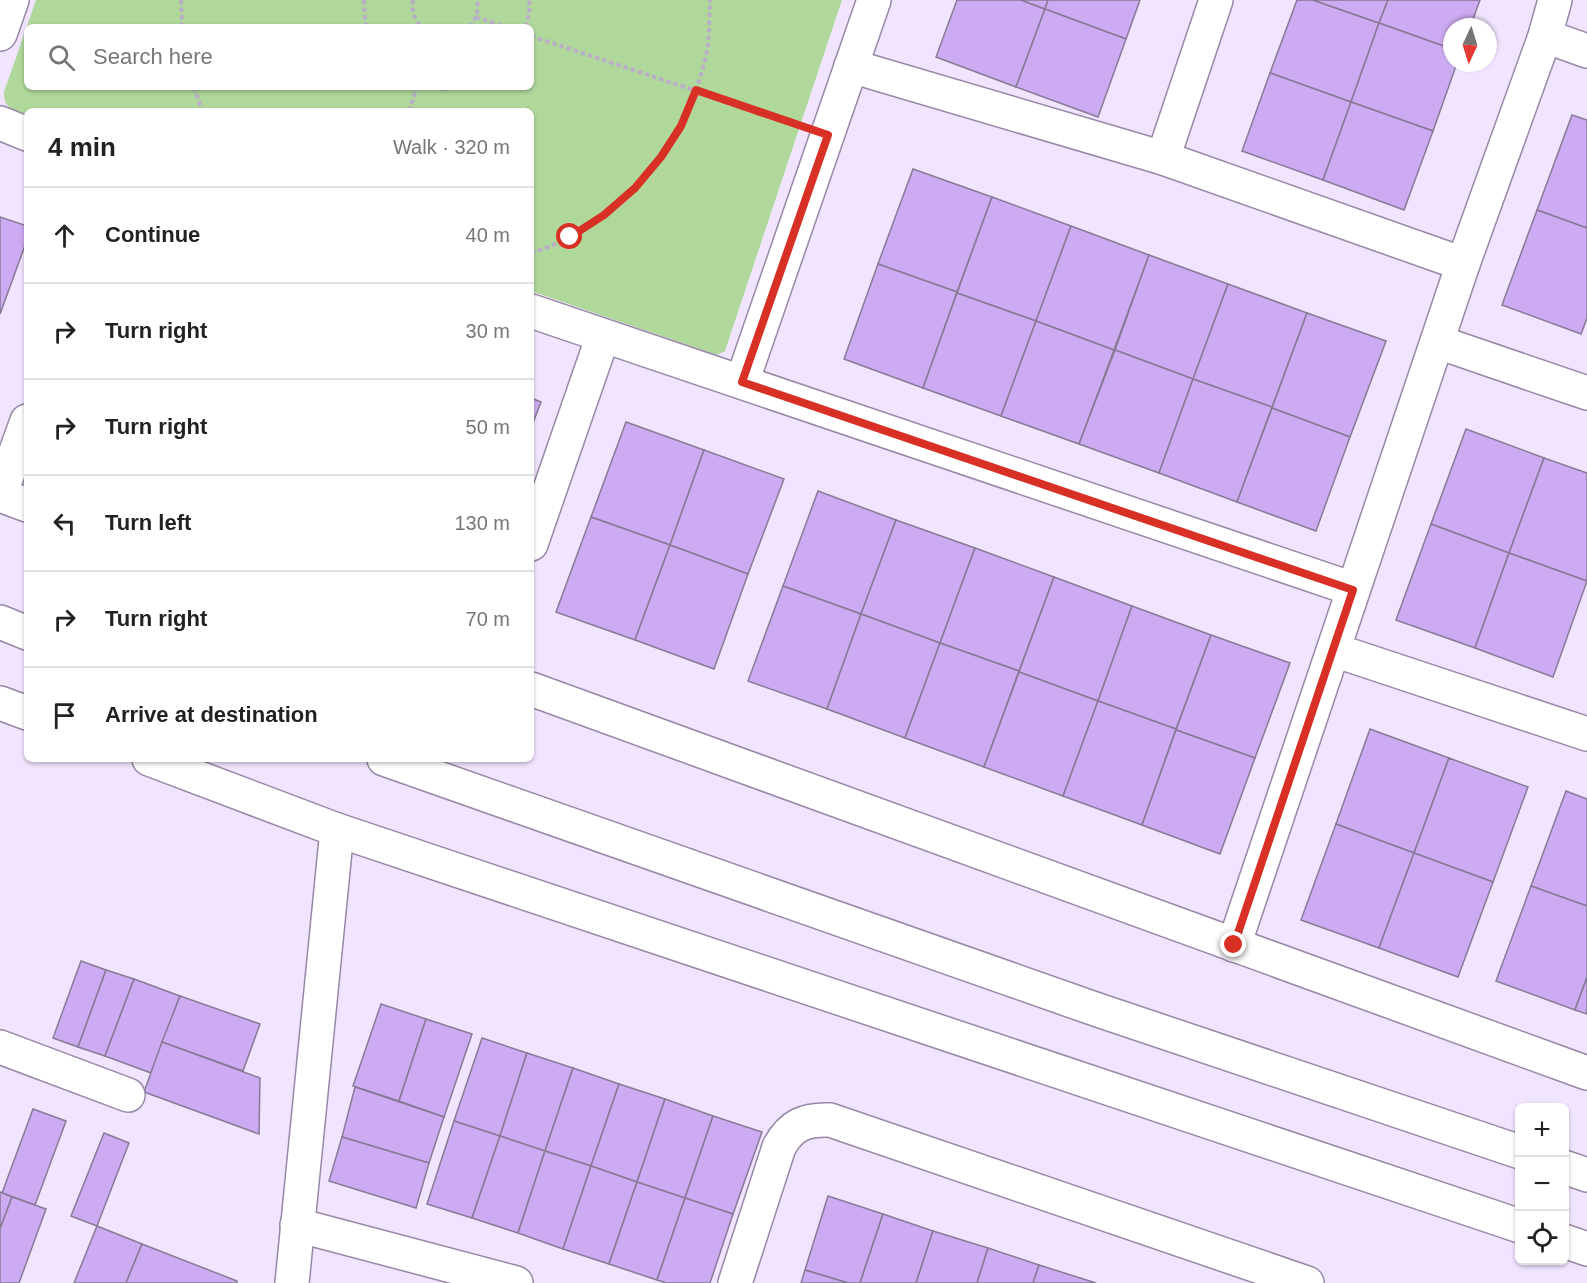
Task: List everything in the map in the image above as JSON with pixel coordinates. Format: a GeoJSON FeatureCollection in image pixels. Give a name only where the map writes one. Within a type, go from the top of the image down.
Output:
{"type":"FeatureCollection","features":[{"type":"Feature","properties":{"kind":"street"},"geometry":{"type":"LineString","coordinates":[[0,33],[12,0]]}},
{"type":"Feature","properties":{"kind":"street"},"geometry":{"type":"LineString","coordinates":[[742,382],[874,0]]}},
{"type":"Feature","properties":{"kind":"street"},"geometry":{"type":"LineString","coordinates":[[1163,158],[1216,0]]}},
{"type":"Feature","properties":{"kind":"street"},"geometry":{"type":"LineString","coordinates":[[1234,945],[1463,264],[1545,36],[1555,0]]}},
{"type":"Feature","properties":{"kind":"street"},"geometry":{"type":"LineString","coordinates":[[1545,36],[1587,51]]}},
{"type":"Feature","properties":{"kind":"street"},"geometry":{"type":"LineString","coordinates":[[851,66],[1163,158],[1463,264]]}},
{"type":"Feature","properties":{"kind":"street"},"geometry":{"type":"LineString","coordinates":[[0,123],[24,133]]}},
{"type":"Feature","properties":{"kind":"street"},"geometry":{"type":"LineString","coordinates":[[534,312],[1353,590]]}},
{"type":"Feature","properties":{"kind":"street"},"geometry":{"type":"LineString","coordinates":[[534,535],[603,336]]}},
{"type":"Feature","properties":{"kind":"street"},"geometry":{"type":"LineString","coordinates":[[1438,342],[1587,393]]}},
{"type":"Feature","properties":{"kind":"street"},"geometry":{"type":"LineString","coordinates":[[24,429],[0,495],[24,504]]}},
{"type":"Feature","properties":{"kind":"street"},"geometry":{"type":"LineString","coordinates":[[0,622],[24,632]]}},
{"type":"Feature","properties":{"kind":"street"},"geometry":{"type":"LineString","coordinates":[[1334,650],[1587,734]]}},
{"type":"Feature","properties":{"kind":"street"},"geometry":{"type":"LineString","coordinates":[[534,690],[1587,1073]]}},
{"type":"Feature","properties":{"kind":"street"},"geometry":{"type":"LineString","coordinates":[[0,703],[24,712]]}},
{"type":"Feature","properties":{"kind":"street"},"geometry":{"type":"LineString","coordinates":[[157,762],[337,830],[1515,1224]]}},
{"type":"Feature","properties":{"kind":"street"},"geometry":{"type":"LineString","coordinates":[[393,762],[1095,1009],[1515,1150]]}},
{"type":"Feature","properties":{"kind":"street"},"geometry":{"type":"LineString","coordinates":[[292,1283],[337,830]]}},
{"type":"Feature","properties":{"kind":"street"},"geometry":{"type":"LineString","coordinates":[[0,1047],[128,1095]]}},
{"type":"Feature","properties":{"kind":"street"},"geometry":{"type":"LineString","coordinates":[[735,1283],[779,1147],[785,1136],[794,1128],[817,1119],[830,1120],[1307,1283]]}},
{"type":"Feature","properties":{"kind":"street"},"geometry":{"type":"LineString","coordinates":[[1569,1169],[1587,1175]]}},
{"type":"Feature","properties":{"kind":"street"},"geometry":{"type":"LineString","coordinates":[[297,1225],[516,1283]]}},
{"type":"Feature","properties":{"kind":"street"},"geometry":{"type":"LineString","coordinates":[[1569,1243],[1587,1248]]}},
{"type":"Feature","properties":{"kind":"path"},"geometry":{"type":"LineString","coordinates":[[182,0],[182,24]]}},
{"type":"Feature","properties":{"kind":"path"},"geometry":{"type":"LineString","coordinates":[[364,0],[366,24]]}},
{"type":"Feature","properties":{"kind":"path"},"geometry":{"type":"LineString","coordinates":[[413,0],[414,16],[419,24]]}},
{"type":"Feature","properties":{"kind":"path"},"geometry":{"type":"LineString","coordinates":[[472,24],[476,17],[477,0]]}},
{"type":"Feature","properties":{"kind":"path"},"geometry":{"type":"LineString","coordinates":[[527,24],[529,0]]}},
{"type":"Feature","properties":{"kind":"path"},"geometry":{"type":"LineString","coordinates":[[534,253],[570,237],[604,215],[635,188],[666,149],[681,126],[696,90],[707,48],[710,0]]}},
{"type":"Feature","properties":{"kind":"path"},"geometry":{"type":"LineString","coordinates":[[476,17],[497,24]]}},
{"type":"Feature","properties":{"kind":"path"},"geometry":{"type":"LineString","coordinates":[[534,37],[828,135]]}},
{"type":"Feature","properties":{"kind":"path"},"geometry":{"type":"LineString","coordinates":[[195,90],[201,108]]}},
{"type":"Feature","properties":{"kind":"path"},"geometry":{"type":"LineString","coordinates":[[410,108],[416,90]]}},
{"type":"Feature","properties":{"kind":"green space"},"geometry":{"type":"Polygon","coordinates":[[[36,0],[842,0],[725,351],[717,355],[534,292],[534,108],[24,108],[24,115],[10,108],[4,97],[24,34],[24,90],[534,90],[534,24],[28,24],[36,0]]]}},
{"type":"Feature","properties":{"kind":"building"},"geometry":{"type":"Polygon","coordinates":[[[957,0],[1021,0],[1045,9],[1016,87],[936,57],[957,0]]]}},
{"type":"Feature","properties":{"kind":"building"},"geometry":{"type":"Polygon","coordinates":[[[1021,0],[1048,0],[1045,9],[1021,0]]]}},
{"type":"Feature","properties":{"kind":"building"},"geometry":{"type":"Polygon","coordinates":[[[1048,0],[1140,0],[1126,39],[1045,9],[1048,0]]]}},
{"type":"Feature","properties":{"kind":"building"},"geometry":{"type":"Polygon","coordinates":[[[1297,0],[1313,0],[1379,23],[1351,102],[1270,73],[1297,0]]]}},
{"type":"Feature","properties":{"kind":"building"},"geometry":{"type":"Polygon","coordinates":[[[1313,0],[1388,0],[1379,23],[1313,0]]]}},
{"type":"Feature","properties":{"kind":"building"},"geometry":{"type":"Polygon","coordinates":[[[1388,0],[1480,0],[1473,18],[1443,18],[1443,46],[1379,23],[1388,0]]]}},
{"type":"Feature","properties":{"kind":"building"},"geometry":{"type":"Polygon","coordinates":[[[1045,9],[1126,39],[1098,117],[1016,87],[1045,9]]]}},
{"type":"Feature","properties":{"kind":"building"},"geometry":{"type":"Polygon","coordinates":[[[1379,23],[1443,46],[1443,72],[1454,72],[1433,131],[1351,102],[1379,23]]]}},
{"type":"Feature","properties":{"kind":"building"},"geometry":{"type":"Polygon","coordinates":[[[1270,73],[1351,102],[1323,180],[1242,151],[1270,73]]]}},
{"type":"Feature","properties":{"kind":"building"},"geometry":{"type":"Polygon","coordinates":[[[1351,102],[1433,131],[1404,210],[1323,180],[1351,102]]]}},
{"type":"Feature","properties":{"kind":"building"},"geometry":{"type":"Polygon","coordinates":[[[1572,115],[1587,120],[1587,228],[1537,210],[1572,115]]]}},
{"type":"Feature","properties":{"kind":"building"},"geometry":{"type":"Polygon","coordinates":[[[913,169],[992,197],[957,292],[878,264],[913,169]]]}},
{"type":"Feature","properties":{"kind":"building"},"geometry":{"type":"Polygon","coordinates":[[[992,197],[1071,226],[1036,321],[957,293],[992,197]]]}},
{"type":"Feature","properties":{"kind":"building"},"geometry":{"type":"Polygon","coordinates":[[[1537,210],[1587,228],[1587,318],[1581,334],[1502,305],[1537,210]]]}},
{"type":"Feature","properties":{"kind":"building"},"geometry":{"type":"Polygon","coordinates":[[[0,217],[24,225],[24,248],[0,314],[0,217]]]}},
{"type":"Feature","properties":{"kind":"building"},"geometry":{"type":"Polygon","coordinates":[[[1071,226],[1149,255],[1114,350],[1036,321],[1071,226]]]}},
{"type":"Feature","properties":{"kind":"building"},"geometry":{"type":"Polygon","coordinates":[[[1149,255],[1228,284],[1193,379],[1115,350],[1149,255]]]}},
{"type":"Feature","properties":{"kind":"building"},"geometry":{"type":"Polygon","coordinates":[[[878,264],[957,292],[923,388],[844,359],[878,264]]]}},
{"type":"Feature","properties":{"kind":"building"},"geometry":{"type":"Polygon","coordinates":[[[1228,284],[1307,313],[1272,407],[1193,379],[1228,284]]]}},
{"type":"Feature","properties":{"kind":"building"},"geometry":{"type":"Polygon","coordinates":[[[957,293],[1036,321],[1001,416],[923,388],[957,293]]]}},
{"type":"Feature","properties":{"kind":"building"},"geometry":{"type":"Polygon","coordinates":[[[1307,313],[1386,341],[1350,437],[1272,408],[1307,313]]]}},
{"type":"Feature","properties":{"kind":"building"},"geometry":{"type":"Polygon","coordinates":[[[1036,321],[1114,350],[1079,444],[1001,416],[1036,321]]]}},
{"type":"Feature","properties":{"kind":"building"},"geometry":{"type":"Polygon","coordinates":[[[1115,350],[1193,379],[1159,473],[1079,444],[1115,350]]]}},
{"type":"Feature","properties":{"kind":"building"},"geometry":{"type":"Polygon","coordinates":[[[1193,379],[1272,407],[1237,502],[1159,473],[1193,379]]]}},
{"type":"Feature","properties":{"kind":"building"},"geometry":{"type":"Polygon","coordinates":[[[534,399],[541,402],[534,420],[534,399]]]}},
{"type":"Feature","properties":{"kind":"building"},"geometry":{"type":"Polygon","coordinates":[[[1272,408],[1350,437],[1316,531],[1237,502],[1272,408]]]}},
{"type":"Feature","properties":{"kind":"building"},"geometry":{"type":"Polygon","coordinates":[[[626,422],[704,450],[670,545],[591,517],[626,422]]]}},
{"type":"Feature","properties":{"kind":"building"},"geometry":{"type":"Polygon","coordinates":[[[1466,429],[1544,458],[1509,553],[1431,524],[1466,429]]]}},
{"type":"Feature","properties":{"kind":"building"},"geometry":{"type":"Polygon","coordinates":[[[704,450],[784,479],[748,574],[670,545],[704,450]]]}},
{"type":"Feature","properties":{"kind":"building"},"geometry":{"type":"Polygon","coordinates":[[[1544,458],[1587,473],[1587,581],[1509,553],[1544,458]]]}},
{"type":"Feature","properties":{"kind":"building"},"geometry":{"type":"Polygon","coordinates":[[[818,491],[896,520],[861,614],[783,586],[818,491]]]}},
{"type":"Feature","properties":{"kind":"building"},"geometry":{"type":"Polygon","coordinates":[[[591,517],[670,545],[635,640],[556,612],[591,517]]]}},
{"type":"Feature","properties":{"kind":"building"},"geometry":{"type":"Polygon","coordinates":[[[896,520],[975,548],[940,643],[861,614],[896,520]]]}},
{"type":"Feature","properties":{"kind":"building"},"geometry":{"type":"Polygon","coordinates":[[[1431,524],[1509,553],[1475,648],[1396,620],[1431,524]]]}},
{"type":"Feature","properties":{"kind":"building"},"geometry":{"type":"Polygon","coordinates":[[[670,545],[748,574],[714,669],[635,640],[670,545]]]}},
{"type":"Feature","properties":{"kind":"building"},"geometry":{"type":"Polygon","coordinates":[[[975,548],[1054,577],[1019,671],[940,643],[975,548]]]}},
{"type":"Feature","properties":{"kind":"building"},"geometry":{"type":"Polygon","coordinates":[[[1509,553],[1587,581],[1553,677],[1475,648],[1509,553]]]}},
{"type":"Feature","properties":{"kind":"building"},"geometry":{"type":"Polygon","coordinates":[[[1054,577],[1132,606],[1098,701],[1019,672],[1054,577]]]}},
{"type":"Feature","properties":{"kind":"building"},"geometry":{"type":"Polygon","coordinates":[[[783,586],[861,614],[827,709],[748,681],[783,586]]]}},
{"type":"Feature","properties":{"kind":"building"},"geometry":{"type":"Polygon","coordinates":[[[1132,606],[1211,635],[1176,729],[1098,701],[1132,606]]]}},
{"type":"Feature","properties":{"kind":"building"},"geometry":{"type":"Polygon","coordinates":[[[861,614],[940,643],[905,738],[827,709],[861,614]]]}},
{"type":"Feature","properties":{"kind":"building"},"geometry":{"type":"Polygon","coordinates":[[[1211,635],[1290,663],[1255,758],[1176,730],[1211,635]]]}},
{"type":"Feature","properties":{"kind":"building"},"geometry":{"type":"Polygon","coordinates":[[[940,643],[1019,671],[984,767],[905,738],[940,643]]]}},
{"type":"Feature","properties":{"kind":"building"},"geometry":{"type":"Polygon","coordinates":[[[1019,672],[1098,701],[1063,796],[984,767],[1019,672]]]}},
{"type":"Feature","properties":{"kind":"building"},"geometry":{"type":"Polygon","coordinates":[[[1098,701],[1176,729],[1142,825],[1063,796],[1098,701]]]}},
{"type":"Feature","properties":{"kind":"building"},"geometry":{"type":"Polygon","coordinates":[[[1370,729],[1449,758],[1414,853],[1336,824],[1370,729]]]}},
{"type":"Feature","properties":{"kind":"building"},"geometry":{"type":"Polygon","coordinates":[[[1176,730],[1255,758],[1220,854],[1142,825],[1176,730]]]}},
{"type":"Feature","properties":{"kind":"building"},"geometry":{"type":"Polygon","coordinates":[[[1449,758],[1528,787],[1493,882],[1414,853],[1449,758]]]}},
{"type":"Feature","properties":{"kind":"building"},"geometry":{"type":"Polygon","coordinates":[[[1566,791],[1587,799],[1587,906],[1531,886],[1566,791]]]}},
{"type":"Feature","properties":{"kind":"building"},"geometry":{"type":"Polygon","coordinates":[[[1336,824],[1414,853],[1379,948],[1301,920],[1336,824]]]}},
{"type":"Feature","properties":{"kind":"building"},"geometry":{"type":"Polygon","coordinates":[[[1414,853],[1493,882],[1458,977],[1379,948],[1414,853]]]}},
{"type":"Feature","properties":{"kind":"building"},"geometry":{"type":"Polygon","coordinates":[[[1531,886],[1587,906],[1587,977],[1575,1010],[1496,981],[1531,886]]]}},
{"type":"Feature","properties":{"kind":"building"},"geometry":{"type":"Polygon","coordinates":[[[81,961],[106,970],[78,1047],[53,1038],[81,961]]]}},
{"type":"Feature","properties":{"kind":"building"},"geometry":{"type":"Polygon","coordinates":[[[106,970],[134,979],[105,1056],[78,1047],[106,970]]]}},
{"type":"Feature","properties":{"kind":"building"},"geometry":{"type":"Polygon","coordinates":[[[1587,977],[1587,1014],[1575,1010],[1587,977]]]}},
{"type":"Feature","properties":{"kind":"building"},"geometry":{"type":"Polygon","coordinates":[[[134,979],[180,996],[151,1073],[105,1056],[134,979]]]}},
{"type":"Feature","properties":{"kind":"building"},"geometry":{"type":"Polygon","coordinates":[[[180,996],[260,1024],[243,1071],[162,1042],[180,996]]]}},
{"type":"Feature","properties":{"kind":"building"},"geometry":{"type":"Polygon","coordinates":[[[381,1004],[426,1019],[399,1101],[353,1086],[381,1004]]]}},
{"type":"Feature","properties":{"kind":"building"},"geometry":{"type":"Polygon","coordinates":[[[426,1019],[472,1034],[444,1117],[399,1101],[426,1019]]]}},
{"type":"Feature","properties":{"kind":"building"},"geometry":{"type":"Polygon","coordinates":[[[482,1038],[527,1053],[500,1136],[454,1121],[482,1038]]]}},
{"type":"Feature","properties":{"kind":"building"},"geometry":{"type":"Polygon","coordinates":[[[162,1042],[260,1078],[259,1134],[144,1092],[162,1042]]]}},
{"type":"Feature","properties":{"kind":"building"},"geometry":{"type":"Polygon","coordinates":[[[527,1053],[573,1068],[545,1151],[500,1136],[527,1053]]]}},
{"type":"Feature","properties":{"kind":"building"},"geometry":{"type":"Polygon","coordinates":[[[573,1068],[619,1084],[591,1166],[545,1151],[573,1068]]]}},
{"type":"Feature","properties":{"kind":"building"},"geometry":{"type":"Polygon","coordinates":[[[619,1084],[665,1099],[637,1182],[591,1166],[619,1084]]]}},
{"type":"Feature","properties":{"kind":"building"},"geometry":{"type":"Polygon","coordinates":[[[355,1087],[444,1117],[429,1163],[342,1137],[355,1087]]]}},
{"type":"Feature","properties":{"kind":"building"},"geometry":{"type":"Polygon","coordinates":[[[665,1099],[713,1116],[685,1198],[637,1182],[665,1099]]]}},
{"type":"Feature","properties":{"kind":"building"},"geometry":{"type":"Polygon","coordinates":[[[33,1109],[66,1121],[35,1205],[2,1193],[33,1109]]]}},
{"type":"Feature","properties":{"kind":"building"},"geometry":{"type":"Polygon","coordinates":[[[713,1116],[762,1132],[733,1214],[685,1198],[713,1116]]]}},
{"type":"Feature","properties":{"kind":"building"},"geometry":{"type":"Polygon","coordinates":[[[454,1121],[500,1136],[472,1218],[427,1204],[454,1121]]]}},
{"type":"Feature","properties":{"kind":"building"},"geometry":{"type":"Polygon","coordinates":[[[104,1133],[129,1143],[97,1226],[71,1216],[104,1133]]]}},
{"type":"Feature","properties":{"kind":"building"},"geometry":{"type":"Polygon","coordinates":[[[500,1136],[545,1151],[518,1233],[472,1218],[500,1136]]]}},
{"type":"Feature","properties":{"kind":"building"},"geometry":{"type":"Polygon","coordinates":[[[342,1137],[429,1163],[416,1208],[329,1181],[342,1137]]]}},
{"type":"Feature","properties":{"kind":"building"},"geometry":{"type":"Polygon","coordinates":[[[545,1151],[591,1166],[563,1249],[518,1233],[545,1151]]]}},
{"type":"Feature","properties":{"kind":"building"},"geometry":{"type":"Polygon","coordinates":[[[591,1166],[637,1182],[609,1264],[563,1249],[591,1166]]]}},
{"type":"Feature","properties":{"kind":"building"},"geometry":{"type":"Polygon","coordinates":[[[637,1182],[685,1198],[657,1280],[609,1264],[637,1182]]]}},
{"type":"Feature","properties":{"kind":"building"},"geometry":{"type":"Polygon","coordinates":[[[0,1192],[12,1197],[0,1229],[0,1192]]]}},
{"type":"Feature","properties":{"kind":"building"},"geometry":{"type":"Polygon","coordinates":[[[828,1196],[883,1214],[860,1283],[848,1283],[805,1270],[828,1196]]]}},
{"type":"Feature","properties":{"kind":"building"},"geometry":{"type":"Polygon","coordinates":[[[12,1197],[46,1209],[19,1283],[0,1283],[0,1229],[12,1197]]]}},
{"type":"Feature","properties":{"kind":"building"},"geometry":{"type":"Polygon","coordinates":[[[685,1198],[733,1214],[710,1283],[666,1283],[657,1280],[685,1198]]]}},
{"type":"Feature","properties":{"kind":"building"},"geometry":{"type":"Polygon","coordinates":[[[883,1214],[933,1231],[916,1283],[860,1283],[883,1214]]]}},
{"type":"Feature","properties":{"kind":"building"},"geometry":{"type":"Polygon","coordinates":[[[97,1226],[142,1244],[126,1283],[74,1283],[97,1226]]]}},
{"type":"Feature","properties":{"kind":"building"},"geometry":{"type":"Polygon","coordinates":[[[933,1231],[988,1248],[977,1283],[916,1283],[933,1231]]]}},
{"type":"Feature","properties":{"kind":"building"},"geometry":{"type":"Polygon","coordinates":[[[142,1244],[237,1281],[237,1283],[126,1283],[142,1244]]]}},
{"type":"Feature","properties":{"kind":"building"},"geometry":{"type":"Polygon","coordinates":[[[988,1248],[1039,1265],[1033,1283],[977,1283],[988,1248]]]}},
{"type":"Feature","properties":{"kind":"building"},"geometry":{"type":"Polygon","coordinates":[[[1039,1265],[1096,1283],[1033,1283],[1039,1265]]]}},
{"type":"Feature","properties":{"kind":"building"},"geometry":{"type":"Polygon","coordinates":[[[805,1270],[848,1283],[801,1283],[805,1270]]]}},
{"type":"Feature","properties":{"kind":"route"},"geometry":{"type":"LineString","coordinates":[[570,237],[604,215],[635,188],[661,157],[681,126],[696,90],[828,135],[742,382],[1353,590],[1234,945]]}}]}
